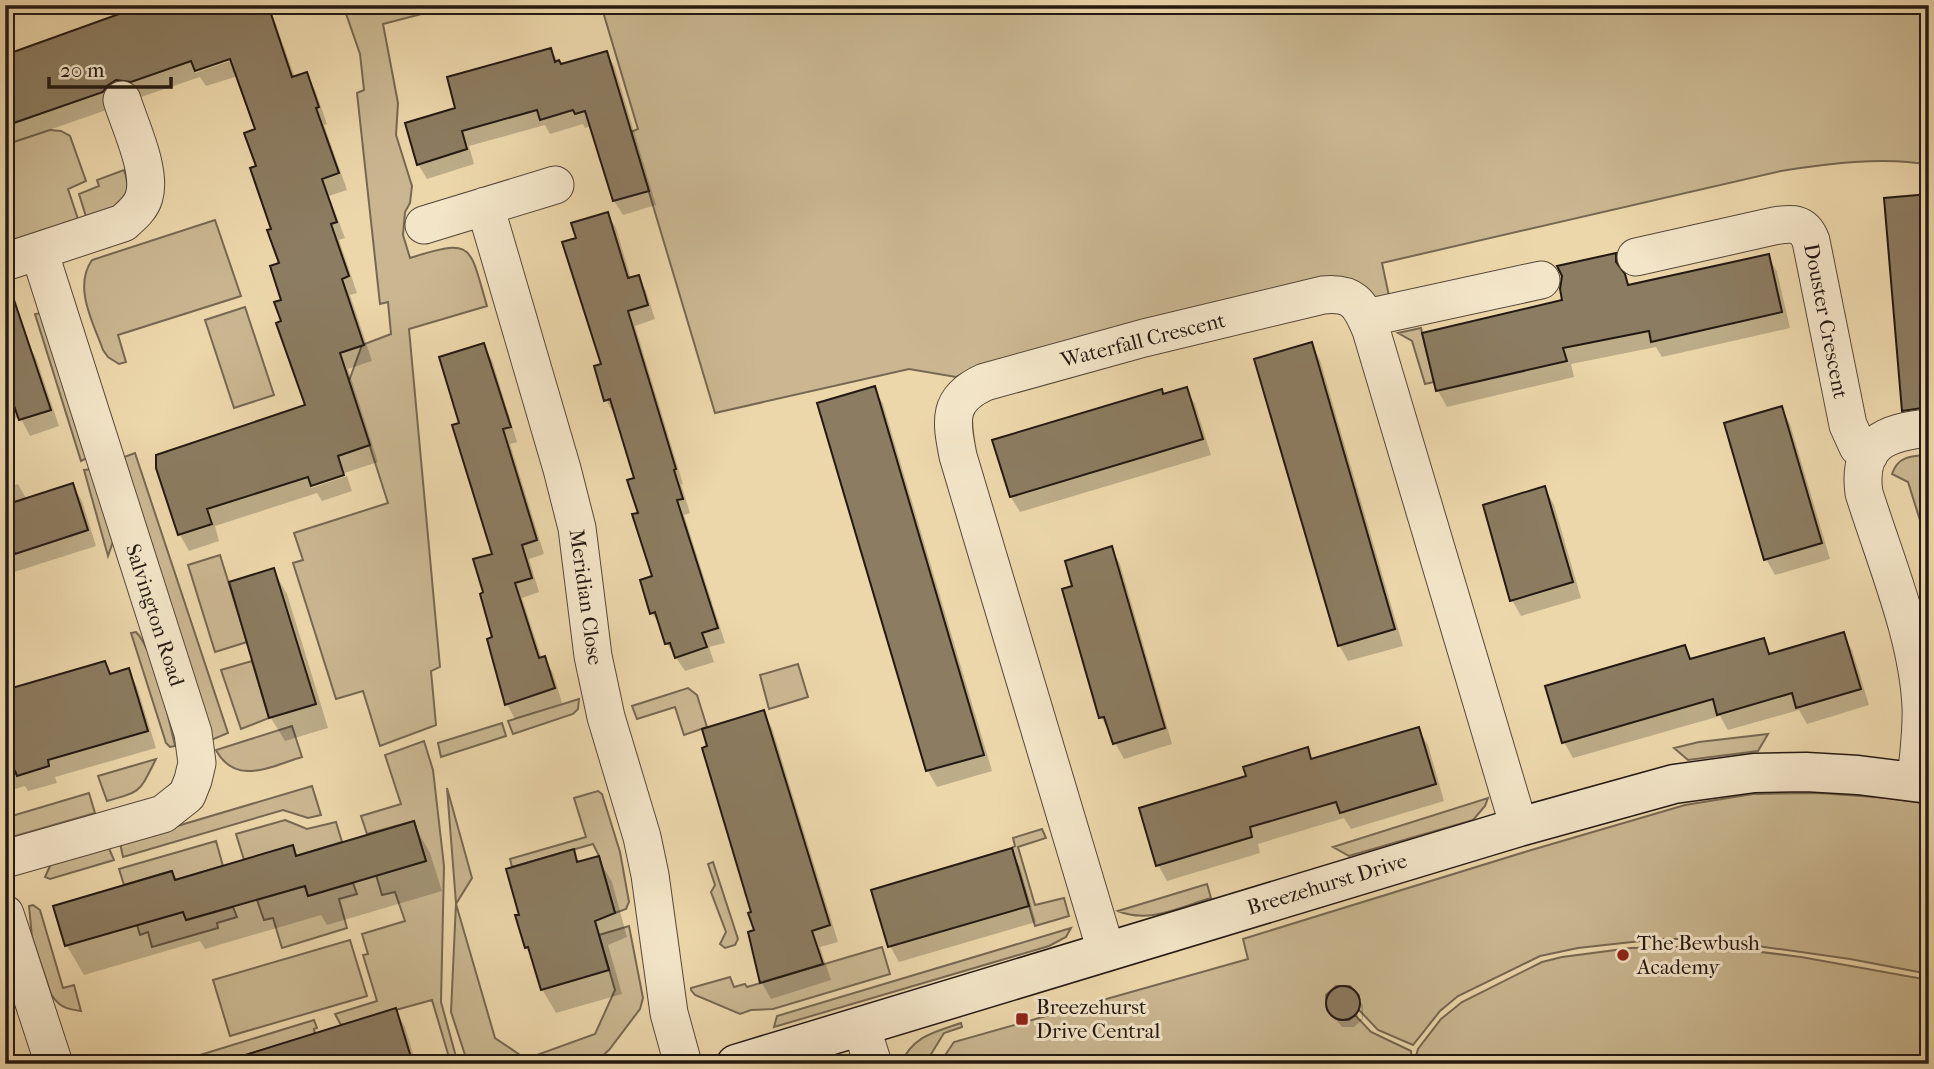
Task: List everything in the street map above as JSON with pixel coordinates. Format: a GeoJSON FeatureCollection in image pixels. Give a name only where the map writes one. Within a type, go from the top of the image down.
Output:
{"type":"FeatureCollection","features":[{"type":"Feature","properties":{"kind":"street"},"geometry":{"type":"LineString","coordinates":[[22,256],[123,223],[144,199],[146,184],[143,165],[122,100]]}},
{"type":"Feature","properties":{"kind":"street"},"geometry":{"type":"LineString","coordinates":[[424,225],[555,185]]}},
{"type":"Feature","properties":{"kind":"street","name":"Meridian Close"},"geometry":{"type":"LineString","coordinates":[[485,206],[577,528],[593,656],[606,717],[642,836],[669,1013],[683,1064]]}},
{"type":"Feature","properties":{"kind":"street","name":"Douster Crescent"},"geometry":{"type":"LineString","coordinates":[[1636,257],[1774,226],[1794,223],[1802,226],[1811,241],[1848,425],[1858,447],[1869,455]]}},
{"type":"Feature","properties":{"kind":"street","name":"Salvington Road"},"geometry":{"type":"LineString","coordinates":[[5,859],[163,814],[187,795],[197,764],[192,733],[22,256]]}},
{"type":"Feature","properties":{"kind":"street"},"geometry":{"type":"LineString","coordinates":[[1518,827],[1366,318],[1541,279]]}},
{"type":"Feature","properties":{"kind":"street","name":"Waterfall Crescent"},"geometry":{"type":"LineString","coordinates":[[1106,951],[968,491],[954,435],[954,408],[964,394],[985,382],[1144,338],[1323,295],[1349,297],[1359,305],[1366,318]]}},
{"type":"Feature","properties":{"kind":"street"},"geometry":{"type":"LineString","coordinates":[[1922,783],[1919,686],[1906,623],[1864,493],[1863,474],[1875,444],[1884,437],[1908,430],[1929,428]]}},
{"type":"Feature","properties":{"kind":"street","name":"Breezehurst Drive"},"geometry":{"type":"LineString","coordinates":[[736,1064],[1518,827],[1662,787],[1730,775],[1806,772],[1922,783]]}},
{"type":"Feature","properties":{"kind":"street"},"geometry":{"type":"LineString","coordinates":[[5,914],[54,1064]]}},
{"type":"Feature","properties":{"kind":"street"},"geometry":{"type":"LineString","coordinates":[[861,1026],[873,1064]]}},
{"type":"Feature","properties":{"kind":"shaded area"},"geometry":{"type":"Polygon","coordinates":[[[343,5],[456,5],[383,24],[398,103],[396,135],[412,186],[410,203],[405,212],[403,235],[410,258],[447,248],[458,248],[466,252],[477,270],[487,306],[409,329],[440,667],[431,671],[436,725],[380,746],[363,691],[336,699],[293,563],[303,560],[294,533],[388,503],[349,381],[362,345],[391,334],[388,302],[380,304],[357,93],[364,90],[360,54],[343,5]]]}},
{"type":"Feature","properties":{"kind":"shaded area"},"geometry":{"type":"Polygon","coordinates":[[[601,5],[1929,5],[1929,165],[1874,161],[1781,171],[1382,263],[1389,296],[983,365],[956,377],[909,369],[715,413],[631,132],[638,129],[601,5]]]}},
{"type":"Feature","properties":{"kind":"shaded area"},"geometry":{"type":"Polygon","coordinates":[[[50,130],[61,131],[70,136],[86,181],[68,189],[80,225],[5,249],[5,215],[13,212],[5,186],[5,145],[50,130]]]}},
{"type":"Feature","properties":{"kind":"shaded area"},"geometry":{"type":"Polygon","coordinates":[[[124,170],[127,191],[120,204],[88,223],[79,194],[99,186],[97,180],[124,170]]]}},
{"type":"Feature","properties":{"kind":"shaded area"},"geometry":{"type":"Polygon","coordinates":[[[215,220],[241,296],[118,335],[126,362],[119,364],[108,357],[90,316],[84,293],[84,282],[92,260],[215,220]]]}},
{"type":"Feature","properties":{"kind":"shaded area"},"geometry":{"type":"Polygon","coordinates":[[[245,307],[274,395],[234,408],[205,320],[245,307]]]}},
{"type":"Feature","properties":{"kind":"shaded area"},"geometry":{"type":"Polygon","coordinates":[[[42,313],[91,456],[81,461],[35,314],[42,313]]]}},
{"type":"Feature","properties":{"kind":"shaded area"},"geometry":{"type":"Polygon","coordinates":[[[1421,328],[1434,382],[1425,384],[1412,341],[1398,333],[1421,328]]]}},
{"type":"Feature","properties":{"kind":"shaded area"},"geometry":{"type":"Polygon","coordinates":[[[135,453],[228,733],[209,741],[124,457],[135,453]]]}},
{"type":"Feature","properties":{"kind":"shaded area"},"geometry":{"type":"Polygon","coordinates":[[[1929,455],[1929,549],[1908,482],[1892,474],[1902,460],[1929,455]]]}},
{"type":"Feature","properties":{"kind":"shaded area"},"geometry":{"type":"Polygon","coordinates":[[[94,469],[115,536],[108,556],[84,470],[94,469]]]}},
{"type":"Feature","properties":{"kind":"shaded area"},"geometry":{"type":"Polygon","coordinates":[[[220,555],[247,642],[215,652],[188,565],[220,555]]]}},
{"type":"Feature","properties":{"kind":"shaded area"},"geometry":{"type":"Polygon","coordinates":[[[136,632],[143,641],[155,669],[175,746],[170,747],[166,743],[131,633],[136,632]]]}},
{"type":"Feature","properties":{"kind":"shaded area"},"geometry":{"type":"Polygon","coordinates":[[[252,661],[269,718],[241,729],[221,670],[252,661]]]}},
{"type":"Feature","properties":{"kind":"shaded area"},"geometry":{"type":"Polygon","coordinates":[[[798,664],[808,697],[769,709],[760,675],[798,664]]]}},
{"type":"Feature","properties":{"kind":"shaded area"},"geometry":{"type":"Polygon","coordinates":[[[688,688],[697,695],[707,727],[684,735],[675,707],[637,719],[632,706],[688,688]]]}},
{"type":"Feature","properties":{"kind":"shaded area"},"geometry":{"type":"Polygon","coordinates":[[[579,699],[578,709],[573,714],[513,734],[508,721],[579,699]]]}},
{"type":"Feature","properties":{"kind":"shaded area"},"geometry":{"type":"Polygon","coordinates":[[[502,723],[506,736],[441,757],[438,743],[502,723]]]}},
{"type":"Feature","properties":{"kind":"shaded area"},"geometry":{"type":"Polygon","coordinates":[[[292,726],[302,757],[278,765],[244,771],[224,761],[216,750],[292,726]]]}},
{"type":"Feature","properties":{"kind":"shaded area"},"geometry":{"type":"Polygon","coordinates":[[[1768,734],[1758,751],[1688,760],[1674,748],[1699,742],[1768,734]]]}},
{"type":"Feature","properties":{"kind":"shaded area"},"geometry":{"type":"Polygon","coordinates":[[[424,741],[433,770],[444,866],[441,1002],[458,1064],[451,1064],[432,1000],[341,1025],[335,1014],[377,1001],[363,955],[368,954],[362,934],[405,921],[395,892],[382,895],[376,875],[426,861],[414,821],[367,834],[361,816],[401,804],[385,755],[424,741]]]}},
{"type":"Feature","properties":{"kind":"shaded area"},"geometry":{"type":"Polygon","coordinates":[[[156,759],[139,789],[107,801],[98,776],[156,759]]]}},
{"type":"Feature","properties":{"kind":"shaded area"},"geometry":{"type":"Polygon","coordinates":[[[312,786],[321,815],[308,818],[283,810],[123,857],[120,843],[312,786]]]}},
{"type":"Feature","properties":{"kind":"shaded area"},"geometry":{"type":"Polygon","coordinates":[[[447,788],[472,878],[456,904],[495,1038],[526,1059],[595,1034],[615,990],[599,935],[629,926],[643,998],[640,1009],[601,1057],[575,1064],[468,1064],[451,1012],[456,903],[447,788]]]}},
{"type":"Feature","properties":{"kind":"shaded area"},"geometry":{"type":"Polygon","coordinates":[[[598,791],[602,794],[620,852],[629,902],[626,909],[615,913],[593,844],[512,867],[510,859],[586,837],[574,798],[598,791]]]}},
{"type":"Feature","properties":{"kind":"shaded area"},"geometry":{"type":"Polygon","coordinates":[[[89,793],[95,813],[5,839],[5,818],[89,793]]]}},
{"type":"Feature","properties":{"kind":"shaded area"},"geometry":{"type":"Polygon","coordinates":[[[1819,793],[1929,804],[1929,974],[1850,959],[1708,939],[1659,939],[1578,948],[1540,956],[1458,996],[1440,1011],[1413,1045],[1378,1030],[1359,1010],[1359,996],[1350,986],[1336,986],[1326,995],[1327,1010],[1336,1019],[1349,1020],[1355,1015],[1371,1032],[1411,1051],[1412,1064],[939,1064],[954,1042],[1248,959],[1243,939],[1528,851],[1685,805],[1753,794],[1819,793]]]}},
{"type":"Feature","properties":{"kind":"shaded area"},"geometry":{"type":"Polygon","coordinates":[[[1488,798],[1473,820],[1349,856],[1333,847],[1488,798]]]}},
{"type":"Feature","properties":{"kind":"shaded area"},"geometry":{"type":"Polygon","coordinates":[[[285,820],[307,829],[336,822],[342,842],[296,856],[292,846],[244,860],[236,834],[285,820]]]}},
{"type":"Feature","properties":{"kind":"shaded area"},"geometry":{"type":"Polygon","coordinates":[[[1042,829],[1046,838],[1018,847],[1035,905],[1064,898],[1069,916],[1035,926],[1012,848],[1015,846],[1013,838],[1042,829]]]}},
{"type":"Feature","properties":{"kind":"shaded area"},"geometry":{"type":"Polygon","coordinates":[[[216,841],[223,866],[175,880],[171,871],[124,885],[119,869],[216,841]]]}},
{"type":"Feature","properties":{"kind":"shaded area"},"geometry":{"type":"Polygon","coordinates":[[[108,846],[114,860],[50,879],[45,877],[50,866],[58,860],[108,846]]]}},
{"type":"Feature","properties":{"kind":"shaded area"},"geometry":{"type":"Polygon","coordinates":[[[713,862],[738,939],[735,945],[725,948],[720,944],[726,932],[711,892],[715,885],[708,864],[713,862]]]}},
{"type":"Feature","properties":{"kind":"shaded area"},"geometry":{"type":"Polygon","coordinates":[[[353,883],[357,894],[339,899],[347,928],[282,948],[273,918],[264,920],[257,900],[305,886],[308,896],[353,883]]]}},
{"type":"Feature","properties":{"kind":"shaded area"},"geometry":{"type":"Polygon","coordinates":[[[1207,884],[1211,898],[1176,909],[1141,916],[1118,911],[1207,884]]]}},
{"type":"Feature","properties":{"kind":"shaded area"},"geometry":{"type":"Polygon","coordinates":[[[33,905],[40,910],[63,988],[74,985],[81,1011],[63,1007],[51,994],[32,937],[29,906],[33,905]]]}},
{"type":"Feature","properties":{"kind":"shaded area"},"geometry":{"type":"Polygon","coordinates":[[[233,907],[237,917],[217,923],[218,928],[152,947],[148,932],[140,935],[137,925],[183,912],[187,920],[233,907]]]}},
{"type":"Feature","properties":{"kind":"shaded area"},"geometry":{"type":"Polygon","coordinates":[[[1071,928],[1066,937],[1049,946],[774,1027],[777,1016],[1071,928]]]}},
{"type":"Feature","properties":{"kind":"shaded area"},"geometry":{"type":"Polygon","coordinates":[[[350,940],[367,996],[230,1036],[213,980],[350,940]]]}},
{"type":"Feature","properties":{"kind":"shaded area"},"geometry":{"type":"Polygon","coordinates":[[[1713,946],[1801,957],[1929,980],[1929,1064],[1419,1064],[1416,1056],[1418,1049],[1441,1019],[1462,1002],[1542,962],[1631,948],[1713,946]]]}},
{"type":"Feature","properties":{"kind":"shaded area"},"geometry":{"type":"Polygon","coordinates":[[[882,947],[890,974],[773,1009],[751,1010],[740,1014],[695,995],[691,990],[730,977],[734,987],[745,984],[747,987],[882,947]]]}},
{"type":"Feature","properties":{"kind":"shaded area"},"geometry":{"type":"Polygon","coordinates":[[[314,1020],[317,1028],[314,1029],[315,1034],[216,1064],[202,1063],[200,1055],[314,1020]]]}},
{"type":"Feature","properties":{"kind":"shaded area"},"geometry":{"type":"Polygon","coordinates":[[[961,1023],[962,1027],[944,1033],[925,1064],[901,1064],[911,1047],[925,1036],[961,1023]]]}},
{"type":"Feature","properties":{"kind":"building"},"geometry":{"type":"Polygon","coordinates":[[[144,5],[268,5],[292,77],[307,72],[319,107],[316,108],[339,173],[322,179],[337,222],[331,224],[349,276],[342,279],[364,345],[340,353],[370,445],[338,456],[344,475],[311,486],[308,477],[207,509],[212,524],[178,535],[156,468],[156,455],[305,405],[276,323],[281,321],[274,302],[281,300],[270,266],[279,263],[267,230],[271,229],[250,168],[256,166],[244,133],[255,129],[230,59],[195,71],[191,61],[131,82],[116,80],[103,92],[5,126],[5,55],[144,5]]]}},
{"type":"Feature","properties":{"kind":"building"},"geometry":{"type":"Polygon","coordinates":[[[551,48],[555,62],[559,60],[561,64],[607,51],[649,191],[613,201],[585,111],[575,114],[573,110],[540,120],[537,110],[462,131],[467,149],[417,165],[405,123],[455,108],[447,77],[551,48]]]}},
{"type":"Feature","properties":{"kind":"building"},"geometry":{"type":"Polygon","coordinates":[[[1929,194],[1929,407],[1902,411],[1884,198],[1929,194]]]}},
{"type":"Feature","properties":{"kind":"building"},"geometry":{"type":"Polygon","coordinates":[[[608,212],[628,278],[639,275],[648,305],[628,311],[676,469],[674,470],[683,499],[677,500],[718,628],[702,633],[707,647],[675,658],[670,643],[665,644],[655,612],[650,614],[640,580],[652,576],[632,514],[638,513],[627,480],[634,478],[610,399],[604,401],[594,366],[601,364],[562,242],[576,238],[571,223],[608,212]]]}},
{"type":"Feature","properties":{"kind":"building"},"geometry":{"type":"Polygon","coordinates":[[[1616,253],[1616,262],[1625,274],[1628,285],[1769,254],[1782,312],[1651,342],[1649,331],[1563,348],[1567,361],[1436,391],[1422,333],[1562,300],[1562,276],[1557,266],[1616,253]]]}},
{"type":"Feature","properties":{"kind":"building"},"geometry":{"type":"Polygon","coordinates":[[[11,291],[51,410],[19,420],[12,400],[5,403],[5,292],[11,291]]]}},
{"type":"Feature","properties":{"kind":"building"},"geometry":{"type":"Polygon","coordinates":[[[1312,342],[1395,629],[1338,646],[1254,359],[1312,342]]]}},
{"type":"Feature","properties":{"kind":"building"},"geometry":{"type":"Polygon","coordinates":[[[484,343],[511,427],[503,429],[537,540],[522,545],[532,578],[515,583],[539,658],[545,656],[555,688],[505,705],[487,639],[492,637],[473,559],[492,554],[452,425],[459,423],[439,357],[484,343]]]}},
{"type":"Feature","properties":{"kind":"building"},"geometry":{"type":"Polygon","coordinates":[[[875,386],[984,755],[926,771],[817,403],[875,386]]]}},
{"type":"Feature","properties":{"kind":"building"},"geometry":{"type":"Polygon","coordinates":[[[1187,387],[1203,439],[1010,497],[992,440],[1162,389],[1163,394],[1187,387]]]}},
{"type":"Feature","properties":{"kind":"building"},"geometry":{"type":"Polygon","coordinates":[[[1782,406],[1822,543],[1764,560],[1724,423],[1782,406]]]}},
{"type":"Feature","properties":{"kind":"building"},"geometry":{"type":"Polygon","coordinates":[[[73,483],[88,530],[15,554],[11,543],[5,545],[5,505],[73,483]]]}},
{"type":"Feature","properties":{"kind":"building"},"geometry":{"type":"Polygon","coordinates":[[[1545,486],[1573,582],[1510,601],[1483,505],[1545,486]]]}},
{"type":"Feature","properties":{"kind":"building"},"geometry":{"type":"Polygon","coordinates":[[[1112,546],[1165,728],[1113,744],[1104,717],[1099,718],[1062,589],[1072,586],[1065,561],[1112,546]]]}},
{"type":"Feature","properties":{"kind":"building"},"geometry":{"type":"Polygon","coordinates":[[[274,568],[316,704],[269,718],[229,582],[274,568]]]}},
{"type":"Feature","properties":{"kind":"building"},"geometry":{"type":"Polygon","coordinates":[[[1844,632],[1861,689],[1796,708],[1792,693],[1717,715],[1713,699],[1562,743],[1545,686],[1685,645],[1690,659],[1764,638],[1769,654],[1844,632]]]}},
{"type":"Feature","properties":{"kind":"building"},"geometry":{"type":"Polygon","coordinates":[[[105,661],[110,674],[129,668],[148,731],[48,760],[49,766],[17,776],[15,771],[5,773],[5,690],[105,661]]]}},
{"type":"Feature","properties":{"kind":"building"},"geometry":{"type":"Polygon","coordinates":[[[764,710],[830,925],[812,931],[823,964],[760,983],[748,932],[754,930],[748,913],[751,912],[702,748],[707,746],[702,729],[764,710]]]}},
{"type":"Feature","properties":{"kind":"building"},"geometry":{"type":"Polygon","coordinates":[[[1419,727],[1436,784],[1340,813],[1336,802],[1250,827],[1252,837],[1156,866],[1139,808],[1246,776],[1243,767],[1308,747],[1311,759],[1419,727]]]}},
{"type":"Feature","properties":{"kind":"building"},"geometry":{"type":"Polygon","coordinates":[[[414,821],[426,861],[308,896],[305,886],[186,920],[183,912],[65,946],[53,906],[172,871],[175,880],[293,845],[296,856],[414,821]]]}},
{"type":"Feature","properties":{"kind":"building"},"geometry":{"type":"Polygon","coordinates":[[[1012,848],[1029,906],[888,947],[871,890],[1012,848]]]}},
{"type":"Feature","properties":{"kind":"building"},"geometry":{"type":"Polygon","coordinates":[[[574,849],[577,862],[599,856],[615,913],[595,921],[609,970],[541,990],[515,915],[519,915],[506,869],[574,849]]]}},
{"type":"Feature","properties":{"kind":"building"},"geometry":{"type":"Polygon","coordinates":[[[1343,986],[1355,991],[1360,1003],[1355,1015],[1343,1020],[1331,1015],[1326,1003],[1331,991],[1343,986]]]}},
{"type":"Feature","properties":{"kind":"building"},"geometry":{"type":"Polygon","coordinates":[[[396,1008],[413,1064],[240,1064],[239,1057],[396,1008]]]}},
{"type":"Feature","properties":{"kind":"place","name":"The Bewbush Academy"},"geometry":{"type":"Point","coordinates":[1623,955]}},
{"type":"Feature","properties":{"kind":"place","name":"Breezehurst Drive Central"},"geometry":{"type":"Point","coordinates":[1022,1019]}}]}
